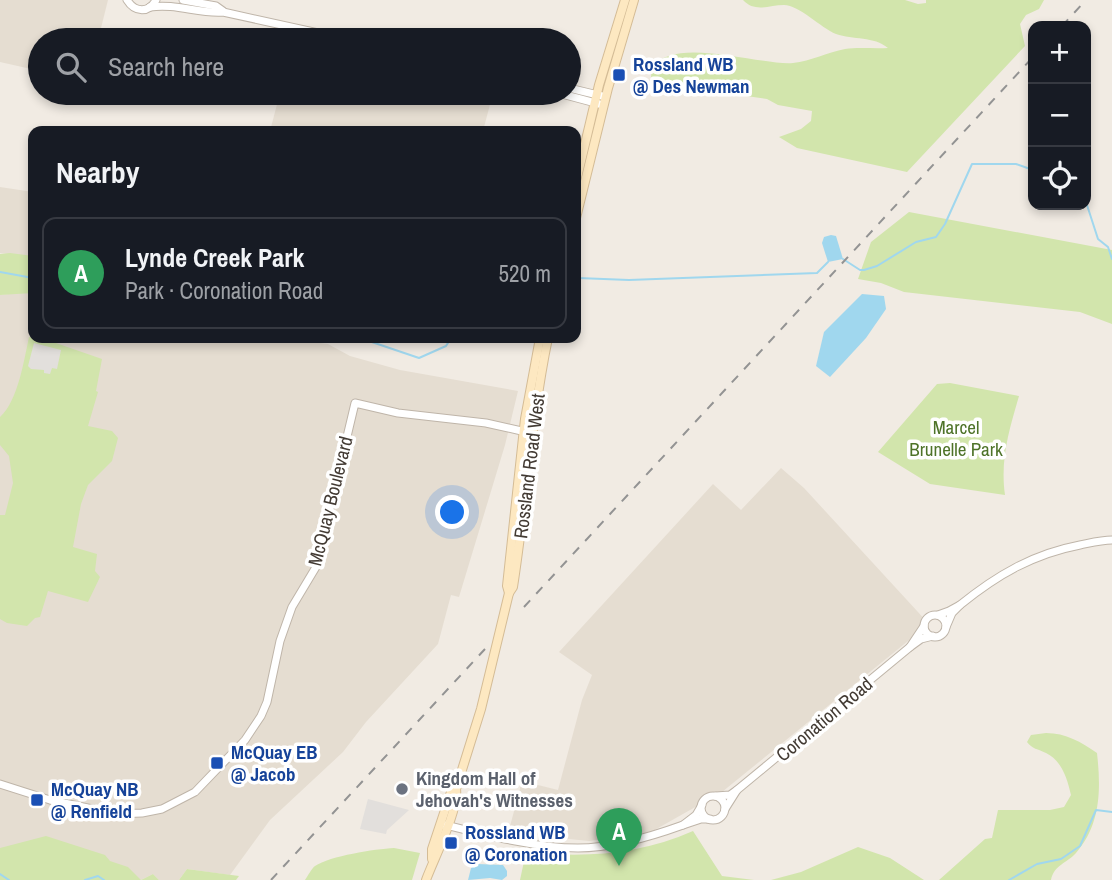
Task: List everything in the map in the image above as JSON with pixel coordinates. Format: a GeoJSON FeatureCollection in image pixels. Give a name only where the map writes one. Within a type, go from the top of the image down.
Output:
{"type":"FeatureCollection","features":[{"type":"Feature","properties":{"kind":"main road"},"geometry":{"type":"LineString","coordinates":[[581,165],[625,0]]}},
{"type":"Feature","properties":{"kind":"main road"},"geometry":{"type":"LineString","coordinates":[[581,193],[600,100],[634,0]]}},
{"type":"Feature","properties":{"kind":"main road","name":"Rossland Road West"},"geometry":{"type":"LineString","coordinates":[[426,880],[457,795],[456,789],[481,709],[509,593],[513,587],[539,343]]}},
{"type":"Feature","properties":{"kind":"main road","name":"Rossland Road West"},"geometry":{"type":"LineString","coordinates":[[528,432],[547,343]]}},
{"type":"Feature","properties":{"kind":"street"},"geometry":{"type":"LineString","coordinates":[[127,0],[138,9],[173,6],[223,12],[296,28]]}},
{"type":"Feature","properties":{"kind":"street"},"geometry":{"type":"LineString","coordinates":[[150,7],[156,0]]}},
{"type":"Feature","properties":{"kind":"street"},"geometry":{"type":"LineString","coordinates":[[183,0],[216,6],[223,12]]}},
{"type":"Feature","properties":{"kind":"street"},"geometry":{"type":"LineString","coordinates":[[581,93],[600,100]]}},
{"type":"Feature","properties":{"kind":"street"},"geometry":{"type":"LineString","coordinates":[[581,97],[600,100]]}},
{"type":"Feature","properties":{"kind":"street","name":"McQuay Boulevard"},"geometry":{"type":"LineString","coordinates":[[0,784],[50,800],[116,814],[142,813],[162,809],[195,792],[245,740],[267,702],[285,622],[316,567],[355,403],[398,413],[486,423],[528,432]]}},
{"type":"Feature","properties":{"kind":"street"},"geometry":{"type":"LineString","coordinates":[[960,605],[943,614],[929,617],[925,626],[927,632],[940,636],[952,613],[960,605],[997,577],[1030,559],[1052,551],[1112,540]]}},
{"type":"Feature","properties":{"kind":"street"},"geometry":{"type":"LineString","coordinates":[[936,615],[945,620],[946,627]]}},
{"type":"Feature","properties":{"kind":"street","name":"Coronation Road"},"geometry":{"type":"LineString","coordinates":[[910,647],[925,626]]}},
{"type":"Feature","properties":{"kind":"street","name":"Coronation Road"},"geometry":{"type":"LineString","coordinates":[[714,796],[730,795],[737,790],[910,647],[921,639],[933,636]]}},
{"type":"Feature","properties":{"kind":"street","name":"Coronation Road"},"geometry":{"type":"LineString","coordinates":[[725,809],[737,790]]}},
{"type":"Feature","properties":{"kind":"street"},"geometry":{"type":"LineString","coordinates":[[444,825],[556,847],[580,848],[632,841],[683,825],[718,818],[725,809],[723,802],[714,796],[706,798],[696,815],[683,825]]}},
{"type":"Feature","properties":{"kind":"street"},"geometry":{"type":"LineString","coordinates":[[702,804],[702,812],[710,819]]}},
{"type":"Feature","properties":{"kind":"shaded area"},"geometry":{"type":"Polygon","coordinates":[[[0,0],[108,0],[101,28],[28,28],[28,68],[0,62],[0,0]]]}},
{"type":"Feature","properties":{"kind":"shaded area"},"geometry":{"type":"Polygon","coordinates":[[[277,105],[490,105],[484,126],[271,126],[277,105]]]}},
{"type":"Feature","properties":{"kind":"shaded area"},"geometry":{"type":"Polygon","coordinates":[[[0,187],[28,191],[28,256],[0,253],[0,187]]]}},
{"type":"Feature","properties":{"kind":"shaded area"},"geometry":{"type":"Polygon","coordinates":[[[28,292],[28,343],[320,343],[328,344],[350,356],[400,370],[518,391],[505,445],[459,597],[451,595],[438,644],[366,722],[343,752],[270,820],[230,875],[187,869],[179,880],[159,880],[153,874],[141,880],[0,853],[0,295],[28,292]]]}},
{"type":"Feature","properties":{"kind":"shaded area"},"geometry":{"type":"Polygon","coordinates":[[[34,343],[61,350],[57,369],[52,368],[50,374],[28,366],[34,343]]]}},
{"type":"Feature","properties":{"kind":"shaded area"},"geometry":{"type":"Polygon","coordinates":[[[781,468],[804,488],[929,624],[722,792],[651,832],[589,841],[509,830],[522,781],[558,790],[582,700],[592,675],[559,652],[713,484],[741,510],[781,468]]]}},
{"type":"Feature","properties":{"kind":"shaded area"},"geometry":{"type":"Polygon","coordinates":[[[368,799],[409,810],[386,834],[360,829],[368,799]]]}},
{"type":"Feature","properties":{"kind":"green space"},"geometry":{"type":"Polygon","coordinates":[[[743,0],[905,0],[918,4],[926,3],[926,0],[1044,0],[1039,9],[1026,15],[1020,24],[1025,46],[907,172],[797,148],[779,137],[801,129],[811,121],[812,111],[778,105],[767,99],[732,94],[697,80],[664,91],[655,87],[651,77],[654,67],[664,58],[679,53],[698,52],[793,63],[845,49],[888,48],[870,40],[836,34],[790,6],[757,7],[743,0]]]}},
{"type":"Feature","properties":{"kind":"green space"},"geometry":{"type":"Polygon","coordinates":[[[909,212],[1112,250],[1112,324],[1080,312],[904,292],[881,283],[858,279],[871,242],[909,212]]]}},
{"type":"Feature","properties":{"kind":"green space"},"geometry":{"type":"Polygon","coordinates":[[[0,254],[28,255],[28,293],[0,295],[0,254]]]}},
{"type":"Feature","properties":{"kind":"green space"},"geometry":{"type":"Polygon","coordinates":[[[28,341],[56,343],[102,359],[96,391],[98,392],[88,426],[112,431],[118,438],[112,461],[88,485],[81,504],[73,547],[97,554],[95,571],[100,577],[88,602],[48,591],[40,617],[27,626],[7,623],[0,619],[0,515],[5,515],[13,483],[9,456],[0,445],[0,417],[16,391],[28,341]]]}},
{"type":"Feature","properties":{"kind":"green space","name":"Marcel Brunelle Park"},"geometry":{"type":"Polygon","coordinates":[[[950,383],[1019,396],[1005,457],[1005,495],[930,484],[878,452],[937,384],[950,383]]]}},
{"type":"Feature","properties":{"kind":"green space"},"geometry":{"type":"Polygon","coordinates":[[[1046,733],[1073,739],[1097,753],[1099,793],[1095,818],[1076,853],[1055,871],[1051,880],[939,880],[985,839],[992,838],[998,810],[1050,810],[1064,807],[1071,795],[1063,771],[1052,756],[1033,748],[1027,742],[1031,735],[1046,733]]]}},
{"type":"Feature","properties":{"kind":"green space"},"geometry":{"type":"Polygon","coordinates":[[[693,831],[722,876],[754,880],[520,880],[526,852],[569,855],[611,853],[652,845],[693,831]]]}},
{"type":"Feature","properties":{"kind":"green space"},"geometry":{"type":"Polygon","coordinates":[[[46,836],[105,855],[110,861],[128,867],[141,880],[0,880],[0,848],[46,836]]]}},
{"type":"Feature","properties":{"kind":"green space"},"geometry":{"type":"Polygon","coordinates":[[[858,847],[890,858],[924,880],[771,880],[801,872],[858,847]]]}},
{"type":"Feature","properties":{"kind":"green space"},"geometry":{"type":"Polygon","coordinates":[[[394,848],[420,853],[412,880],[305,880],[315,866],[322,862],[365,851],[394,848]]]}},
{"type":"Feature","properties":{"kind":"green space"},"geometry":{"type":"Polygon","coordinates":[[[187,869],[239,876],[236,880],[179,880],[187,869]]]}},
{"type":"Feature","properties":{"kind":"green space"},"geometry":{"type":"Polygon","coordinates":[[[153,874],[159,880],[141,880],[153,874]]]}},
{"type":"Feature","properties":{"kind":"water"},"geometry":{"type":"Polygon","coordinates":[[[836,236],[843,259],[828,262],[822,243],[824,237],[836,236]]]}},
{"type":"Feature","properties":{"kind":"water"},"geometry":{"type":"Polygon","coordinates":[[[862,294],[884,296],[886,309],[866,338],[830,377],[816,366],[824,332],[862,294]]]}},
{"type":"Feature","properties":{"kind":"water"},"geometry":{"type":"Polygon","coordinates":[[[477,864],[503,865],[507,876],[502,880],[468,880],[471,868],[477,864]]]}},
{"type":"Feature","properties":{"kind":"waterway"},"geometry":{"type":"LineString","coordinates":[[843,259],[864,270],[877,266],[916,242],[936,237],[945,224],[972,164],[1016,164],[1028,168]]}},
{"type":"Feature","properties":{"kind":"waterway"},"geometry":{"type":"LineString","coordinates":[[1089,210],[1098,239],[1108,247],[1112,259]]}},
{"type":"Feature","properties":{"kind":"waterway"},"geometry":{"type":"LineString","coordinates":[[581,278],[629,280],[817,273],[828,262]]}},
{"type":"Feature","properties":{"kind":"waterway"},"geometry":{"type":"LineString","coordinates":[[0,272],[28,277]]}},
{"type":"Feature","properties":{"kind":"waterway"},"geometry":{"type":"LineString","coordinates":[[375,343],[419,358],[448,343]]}},
{"type":"Feature","properties":{"kind":"waterway"},"geometry":{"type":"LineString","coordinates":[[1009,880],[1037,864],[1061,859],[1080,846],[1096,810],[1112,812]]}},
{"type":"Feature","properties":{"kind":"waterway"},"geometry":{"type":"LineString","coordinates":[[0,874],[9,880]]}},
{"type":"Feature","properties":{"kind":"waterway"},"geometry":{"type":"LineString","coordinates":[[85,880],[98,876],[104,880]]}},
{"type":"Feature","properties":{"kind":"railway"},"geometry":{"type":"LineString","coordinates":[[1067,21],[1086,0]]}},
{"type":"Feature","properties":{"kind":"railway"},"geometry":{"type":"LineString","coordinates":[[524,607],[1028,62]]}},
{"type":"Feature","properties":{"kind":"railway"},"geometry":{"type":"LineString","coordinates":[[271,880],[485,649]]}},
{"type":"Feature","properties":{"kind":"place","name":"Rossland WB @ Des Newman"},"geometry":{"type":"Point","coordinates":[619,75]}},
{"type":"Feature","properties":{"kind":"place","name":"McQuay EB @ Jacob"},"geometry":{"type":"Point","coordinates":[217,763]}},
{"type":"Feature","properties":{"kind":"place","name":"Kingdom Hall of Jehovah's Witnesses"},"geometry":{"type":"Point","coordinates":[402,789]}},
{"type":"Feature","properties":{"kind":"place","name":"McQuay NB @ Renfield"},"geometry":{"type":"Point","coordinates":[37,800]}},
{"type":"Feature","properties":{"kind":"place","name":"Rossland WB @ Coronation"},"geometry":{"type":"Point","coordinates":[451,843]}},
{"type":"Feature","properties":{"kind":"place","name":"Lynde Creek Park"},"geometry":{"type":"Point","coordinates":[619,866]}}]}
